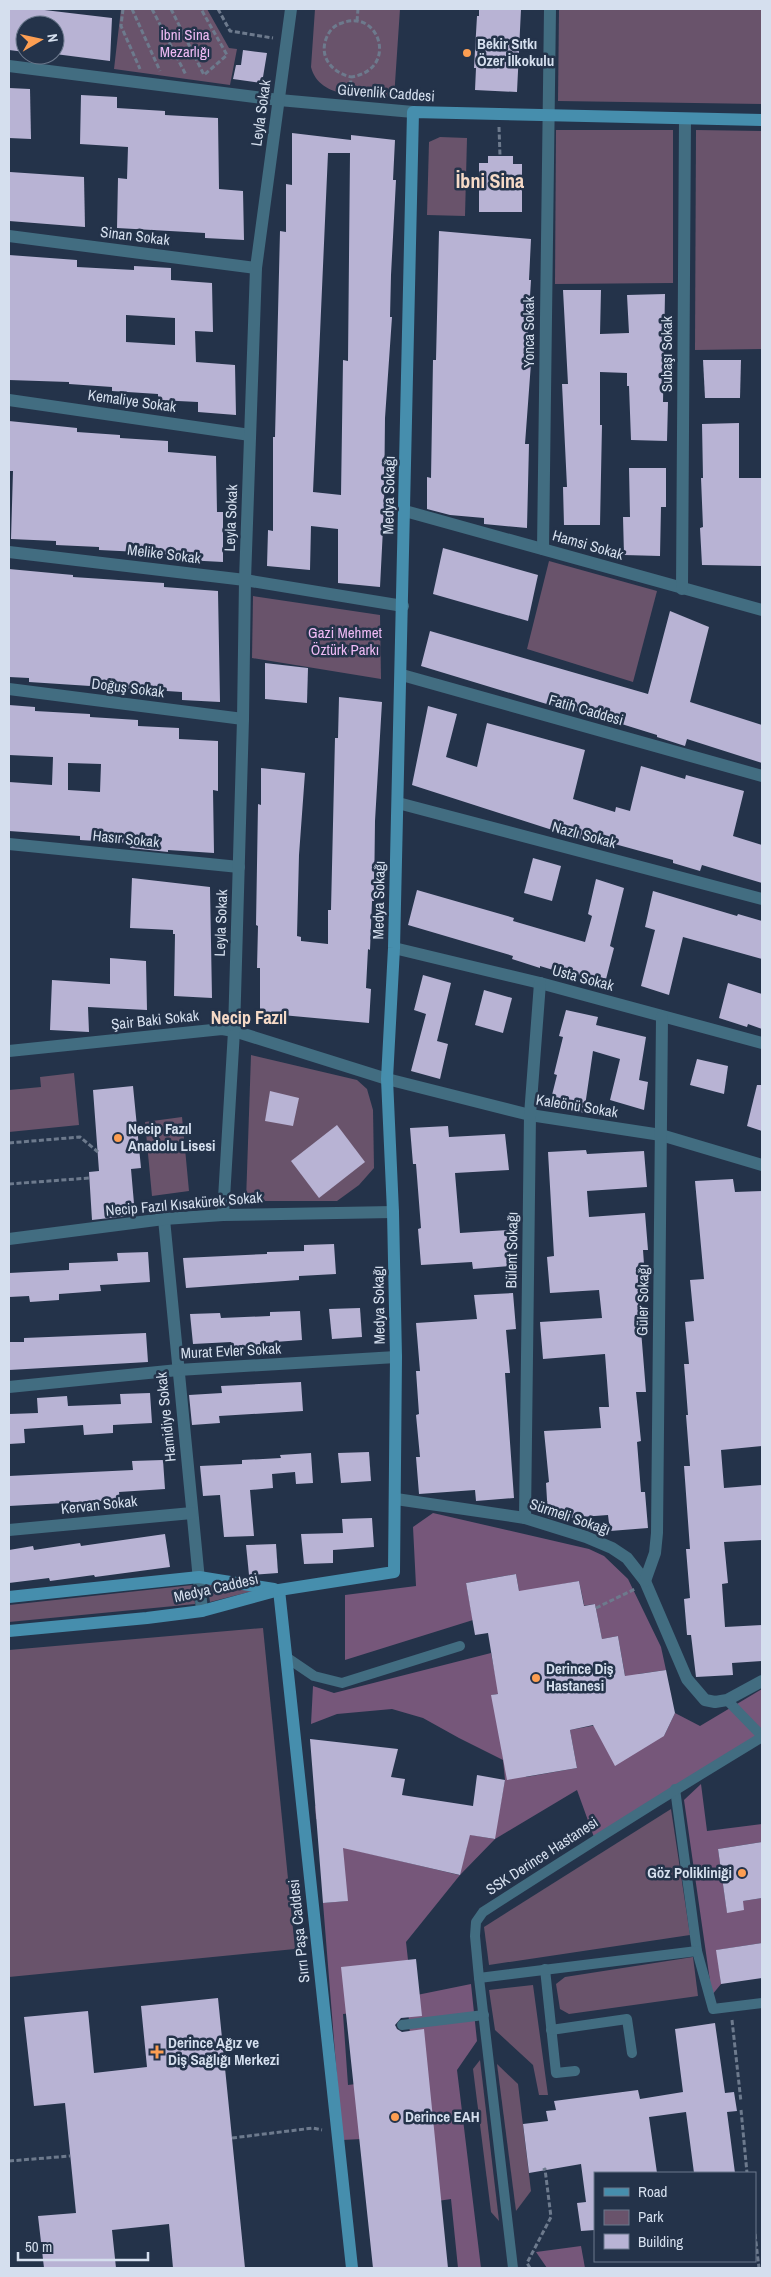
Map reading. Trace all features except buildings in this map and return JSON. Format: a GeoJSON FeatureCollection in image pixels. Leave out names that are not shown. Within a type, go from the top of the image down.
{"type":"FeatureCollection","features":[{"type":"Feature","properties":{"kind":"street","name":"Leyla Sokak"},"geometry":{"type":"LineString","coordinates":[[222,1215],[234,1031],[244,719],[245,580],[256,268],[291,9]]}},
{"type":"Feature","properties":{"kind":"street","name":"Yonca Sokak"},"geometry":{"type":"LineString","coordinates":[[544,548],[547,116],[550,9]]}},
{"type":"Feature","properties":{"kind":"street","name":"Güvenlik Caddesi"},"geometry":{"type":"LineString","coordinates":[[9,66],[279,100],[413,112],[762,120]]}},
{"type":"Feature","properties":{"kind":"street","name":"Medya Sokağı"},"geometry":{"type":"LineString","coordinates":[[279,1590],[394,1572],[396,1357],[393,1212],[387,1079],[394,948],[404,606],[413,112]]}},
{"type":"Feature","properties":{"kind":"street","name":"Subaşı Sokak"},"geometry":{"type":"LineString","coordinates":[[682,589],[685,119]]}},
{"type":"Feature","properties":{"kind":"street","name":"Sinan Sokak"},"geometry":{"type":"LineString","coordinates":[[9,236],[256,268]]}},
{"type":"Feature","properties":{"kind":"street","name":"Kemaliye Sokak"},"geometry":{"type":"LineString","coordinates":[[9,400],[250,435]]}},
{"type":"Feature","properties":{"kind":"street","name":"Hamsi Sokak"},"geometry":{"type":"LineString","coordinates":[[405,511],[762,610]]}},
{"type":"Feature","properties":{"kind":"street","name":"Melike Sokak"},"geometry":{"type":"LineString","coordinates":[[9,552],[245,580],[404,606]]}},
{"type":"Feature","properties":{"kind":"street","name":"Fatih Caddesi"},"geometry":{"type":"LineString","coordinates":[[402,675],[762,776]]}},
{"type":"Feature","properties":{"kind":"street","name":"Doğuş Sokak"},"geometry":{"type":"LineString","coordinates":[[9,689],[244,719]]}},
{"type":"Feature","properties":{"kind":"street","name":"Nazlı Sokak"},"geometry":{"type":"LineString","coordinates":[[398,803],[762,899]]}},
{"type":"Feature","properties":{"kind":"street","name":"Hasır Sokak"},"geometry":{"type":"LineString","coordinates":[[9,844],[239,868]]}},
{"type":"Feature","properties":{"kind":"street","name":"Usta Sokak"},"geometry":{"type":"LineString","coordinates":[[394,948],[540,983],[762,1043]]}},
{"type":"Feature","properties":{"kind":"street","name":"Bülent Sokağı"},"geometry":{"type":"LineString","coordinates":[[526,1518],[530,1116],[540,983]]}},
{"type":"Feature","properties":{"kind":"street","name":"Güler Sokağı"},"geometry":{"type":"LineString","coordinates":[[645,1581],[655,1553],[657,1533],[662,1017]]}},
{"type":"Feature","properties":{"kind":"street","name":"Şair Baki Sokak"},"geometry":{"type":"LineString","coordinates":[[9,1051],[222,1029],[234,1031],[387,1079]]}},
{"type":"Feature","properties":{"kind":"street","name":"Kaleönü Sokak"},"geometry":{"type":"LineString","coordinates":[[387,1079],[530,1116],[661,1135],[762,1165]]}},
{"type":"Feature","properties":{"kind":"street","name":"Necip Fazıl Kısakürek Sokak"},"geometry":{"type":"LineString","coordinates":[[9,1239],[164,1219],[222,1215],[393,1212]]}},
{"type":"Feature","properties":{"kind":"street","name":"Hamidiye Sokak"},"geometry":{"type":"LineString","coordinates":[[164,1219],[202,1611]]}},
{"type":"Feature","properties":{"kind":"street","name":"Murat Evler Sokak"},"geometry":{"type":"LineString","coordinates":[[9,1387],[178,1370],[396,1357]]}},
{"type":"Feature","properties":{"kind":"street","name":"Sürmeli Sokağı"},"geometry":{"type":"LineString","coordinates":[[396,1499],[526,1518],[586,1537],[612,1548],[627,1558],[645,1581],[687,1679],[704,1700],[715,1702],[727,1700]]}},
{"type":"Feature","properties":{"kind":"street","name":"Kervan Sokak"},"geometry":{"type":"LineString","coordinates":[[9,1530],[192,1513]]}},
{"type":"Feature","properties":{"kind":"street","name":"Medya Caddesi"},"geometry":{"type":"LineString","coordinates":[[9,1597],[199,1577],[279,1590]]}},
{"type":"Feature","properties":{"kind":"street","name":"Medya Caddesi"},"geometry":{"type":"LineString","coordinates":[[9,1631],[202,1611],[279,1590]]}},
{"type":"Feature","properties":{"kind":"street","name":"Sırrı Paşa Caddesi"},"geometry":{"type":"LineString","coordinates":[[279,1590],[352,2268]]}},
{"type":"Feature","properties":{"kind":"street"},"geometry":{"type":"LineString","coordinates":[[727,1700],[762,1681]]}},
{"type":"Feature","properties":{"kind":"lane"},"geometry":{"type":"LineString","coordinates":[[286,1657],[314,1676],[342,1683],[460,1646]]}},
{"type":"Feature","properties":{"kind":"lane"},"geometry":{"type":"LineString","coordinates":[[727,1700],[762,1737]]}},
{"type":"Feature","properties":{"kind":"lane","name":"SSK Derince Hastanesi"},"geometry":{"type":"LineString","coordinates":[[513,2268],[479,1978],[475,1936],[476,1922],[484,1912],[675,1789],[762,1737]]}},
{"type":"Feature","properties":{"kind":"lane"},"geometry":{"type":"LineString","coordinates":[[675,1789],[697,1951],[714,2009],[762,2003]]}},
{"type":"Feature","properties":{"kind":"lane"},"geometry":{"type":"LineString","coordinates":[[479,1978],[697,1951]]}},
{"type":"Feature","properties":{"kind":"lane"},"geometry":{"type":"LineString","coordinates":[[545,1969],[556,2073],[574,2070]]}},
{"type":"Feature","properties":{"kind":"lane"},"geometry":{"type":"LineString","coordinates":[[402,2025],[484,2015]]}},
{"type":"Feature","properties":{"kind":"lane"},"geometry":{"type":"LineString","coordinates":[[551,2030],[627,2019],[632,2053]]}},
{"type":"Feature","properties":{"kind":"path"},"geometry":{"type":"LineString","coordinates":[[124,9],[121,26],[139,68],[147,70]]}},
{"type":"Feature","properties":{"kind":"path"},"geometry":{"type":"LineString","coordinates":[[132,9],[161,74],[154,72]]}},
{"type":"Feature","properties":{"kind":"path"},"geometry":{"type":"LineString","coordinates":[[152,9],[186,75]]}},
{"type":"Feature","properties":{"kind":"path"},"geometry":{"type":"LineString","coordinates":[[171,9],[204,75],[227,55],[201,9]]}},
{"type":"Feature","properties":{"kind":"path"},"geometry":{"type":"LineString","coordinates":[[218,9],[230,31],[287,40]]}},
{"type":"Feature","properties":{"kind":"path"},"geometry":{"type":"LineString","coordinates":[[357,21],[358,9]]}},
{"type":"Feature","properties":{"kind":"path"},"geometry":{"type":"LineString","coordinates":[[348,21],[357,21],[366,24],[378,37],[379,56],[376,64],[369,71],[351,77],[334,70],[328,63],[324,45],[332,29],[348,21]]}},
{"type":"Feature","properties":{"kind":"path"},"geometry":{"type":"LineString","coordinates":[[348,106],[351,77]]}},
{"type":"Feature","properties":{"kind":"path"},"geometry":{"type":"LineString","coordinates":[[499,114],[500,156]]}},
{"type":"Feature","properties":{"kind":"path"},"geometry":{"type":"LineString","coordinates":[[9,1143],[80,1136],[98,1152]]}},
{"type":"Feature","properties":{"kind":"path"},"geometry":{"type":"LineString","coordinates":[[9,1184],[89,1178]]}},
{"type":"Feature","properties":{"kind":"path"},"geometry":{"type":"LineString","coordinates":[[596,1608],[633,1590],[645,1581]]}},
{"type":"Feature","properties":{"kind":"path"},"geometry":{"type":"LineString","coordinates":[[731,2007],[740,2102]]}},
{"type":"Feature","properties":{"kind":"path"},"geometry":{"type":"LineString","coordinates":[[741,2110],[747,2172]]}},
{"type":"Feature","properties":{"kind":"path"},"geometry":{"type":"LineString","coordinates":[[232,2138],[314,2128],[337,2135]]}},
{"type":"Feature","properties":{"kind":"path"},"geometry":{"type":"LineString","coordinates":[[9,2161],[70,2156]]}},
{"type":"Feature","properties":{"kind":"path"},"geometry":{"type":"LineString","coordinates":[[530,2268],[527,2263],[551,2217],[545,2169],[543,2170]]}},
{"type":"Feature","properties":{"kind":"path"},"geometry":{"type":"LineString","coordinates":[[756,2241],[760,2268]]}},
{"type":"Feature","properties":{"kind":"green space","name":"İbni Sina Mezarlığı"},"geometry":{"type":"Polygon","coordinates":[[[121,9],[207,9],[229,48],[237,49],[230,85],[114,69],[121,9]]]}},
{"type":"Feature","properties":{"kind":"green space"},"geometry":{"type":"Polygon","coordinates":[[[315,9],[400,9],[394,98],[345,94],[334,91],[316,78],[311,67],[315,9]]]}},
{"type":"Feature","properties":{"kind":"green space"},"geometry":{"type":"Polygon","coordinates":[[[559,9],[762,9],[762,104],[558,101],[559,9]]]}},
{"type":"Feature","properties":{"kind":"green space"},"geometry":{"type":"Polygon","coordinates":[[[556,130],[673,130],[673,283],[555,284],[556,130]]]}},
{"type":"Feature","properties":{"kind":"green space"},"geometry":{"type":"Polygon","coordinates":[[[696,130],[762,131],[762,349],[695,350],[696,130]]]}},
{"type":"Feature","properties":{"kind":"green space"},"geometry":{"type":"Polygon","coordinates":[[[440,137],[467,138],[465,216],[427,215],[429,142],[440,137]]]}},
{"type":"Feature","properties":{"kind":"green space"},"geometry":{"type":"Polygon","coordinates":[[[549,561],[657,591],[633,682],[527,649],[549,561]]]}},
{"type":"Feature","properties":{"kind":"green space","name":"Gazi Mehmet Öztürk Parkı"},"geometry":{"type":"Polygon","coordinates":[[[253,596],[380,615],[381,679],[252,658],[253,596]]]}},
{"type":"Feature","properties":{"kind":"green space"},"geometry":{"type":"Polygon","coordinates":[[[251,1055],[357,1080],[367,1089],[373,1110],[374,1168],[359,1185],[337,1201],[246,1201],[251,1055]]]}},
{"type":"Feature","properties":{"kind":"green space"},"geometry":{"type":"Polygon","coordinates":[[[74,1073],[79,1125],[9,1132],[9,1090],[41,1087],[40,1077],[74,1073]]]}},
{"type":"Feature","properties":{"kind":"green space"},"geometry":{"type":"Polygon","coordinates":[[[182,1117],[189,1191],[152,1196],[145,1122],[182,1117]]]}},
{"type":"Feature","properties":{"kind":"green space"},"geometry":{"type":"Polygon","coordinates":[[[207,1584],[257,1590],[210,1602],[207,1584]]]}},
{"type":"Feature","properties":{"kind":"green space"},"geometry":{"type":"Polygon","coordinates":[[[193,1585],[195,1604],[9,1622],[9,1605],[193,1585]]]}},
{"type":"Feature","properties":{"kind":"green space"},"geometry":{"type":"Polygon","coordinates":[[[263,1628],[295,1949],[9,1977],[9,1650],[263,1628]]]}},
{"type":"Feature","properties":{"kind":"green space"},"geometry":{"type":"Polygon","coordinates":[[[671,1809],[690,1935],[489,1965],[484,1927],[671,1809]]]}},
{"type":"Feature","properties":{"kind":"green space"},"geometry":{"type":"Polygon","coordinates":[[[693,1957],[698,1996],[569,2014],[560,2009],[556,1984],[565,1977],[693,1957]]]}},
{"type":"Feature","properties":{"kind":"green space"},"geometry":{"type":"Polygon","coordinates":[[[533,1985],[548,2095],[539,2095],[533,2065],[495,2030],[489,1990],[533,1985]]]}},
{"type":"Feature","properties":{"kind":"green space"},"geometry":{"type":"Polygon","coordinates":[[[480,2060],[499,2221],[491,2212],[473,2069],[480,2060]]]}},
{"type":"Feature","properties":{"kind":"green space"},"geometry":{"type":"Polygon","coordinates":[[[497,2064],[518,2084],[531,2191],[516,2211],[497,2064]]]}},
{"type":"Feature","properties":{"kind":"shaded area"},"geometry":{"type":"Polygon","coordinates":[[[433,1513],[589,1549],[604,1556],[628,1579],[661,1647],[666,1670],[638,1674],[664,1736],[675,1713],[700,1726],[762,1689],[762,1737],[595,1840],[577,1790],[495,1839],[460,1875],[406,1942],[412,1996],[471,1984],[477,2041],[457,2070],[481,2268],[458,2268],[451,2199],[411,2205],[400,2137],[342,2140],[323,1903],[347,1901],[340,1820],[316,1819],[315,1806],[494,1839],[505,1780],[503,1760],[423,1718],[392,1709],[337,1714],[311,1724],[313,1686],[334,1693],[491,1653],[497,1683],[502,1693],[492,1695],[522,1756],[526,1777],[577,1768],[570,1730],[618,1721],[628,1692],[618,1636],[602,1639],[595,1604],[581,1606],[584,1604],[579,1581],[536,1589],[520,1596],[516,1574],[466,1583],[473,1620],[345,1660],[345,1595],[416,1586],[413,1527],[433,1513]],[[467,1846],[350,1849],[459,1875],[467,1846]],[[408,2008],[343,2014],[348,2085],[413,2077],[408,2008]]]}},
{"type":"Feature","properties":{"kind":"shaded area"},"geometry":{"type":"Polygon","coordinates":[[[701,1784],[707,1831],[762,1824],[762,1842],[718,1849],[727,1912],[743,1901],[762,1898],[762,1943],[717,1950],[721,1984],[712,1995],[684,1800],[701,1784]]]}},
{"type":"Feature","properties":{"kind":"shaded area"},"geometry":{"type":"Polygon","coordinates":[[[581,2246],[585,2268],[547,2268],[536,2252],[581,2246]]]}},
{"type":"Feature","properties":{"kind":"place","name":"Bekir Sıtkı Özer İlkokulu"},"geometry":{"type":"Point","coordinates":[467,53]}},
{"type":"Feature","properties":{"kind":"place","name":"Necip Fazıl Anadolu Lisesi"},"geometry":{"type":"Point","coordinates":[118,1138]}},
{"type":"Feature","properties":{"kind":"place","name":"Derince Diş Hastanesi"},"geometry":{"type":"Point","coordinates":[536,1678]}},
{"type":"Feature","properties":{"kind":"place","name":"Göz Polikliniği"},"geometry":{"type":"Point","coordinates":[742,1873]}},
{"type":"Feature","properties":{"kind":"place","name":"Derince Ağız ve Diş Sağlığı Merkezi"},"geometry":{"type":"Point","coordinates":[157,2052]}},
{"type":"Feature","properties":{"kind":"place","name":"Derince EAH"},"geometry":{"type":"Point","coordinates":[395,2117]}},
{"type":"Feature","properties":{"kind":"district","name":"İbni Sina"},"geometry":{"type":"Point","coordinates":[490,181]}},
{"type":"Feature","properties":{"kind":"district","name":"Necip Fazıl"},"geometry":{"type":"Point","coordinates":[249,1018]}}]}
